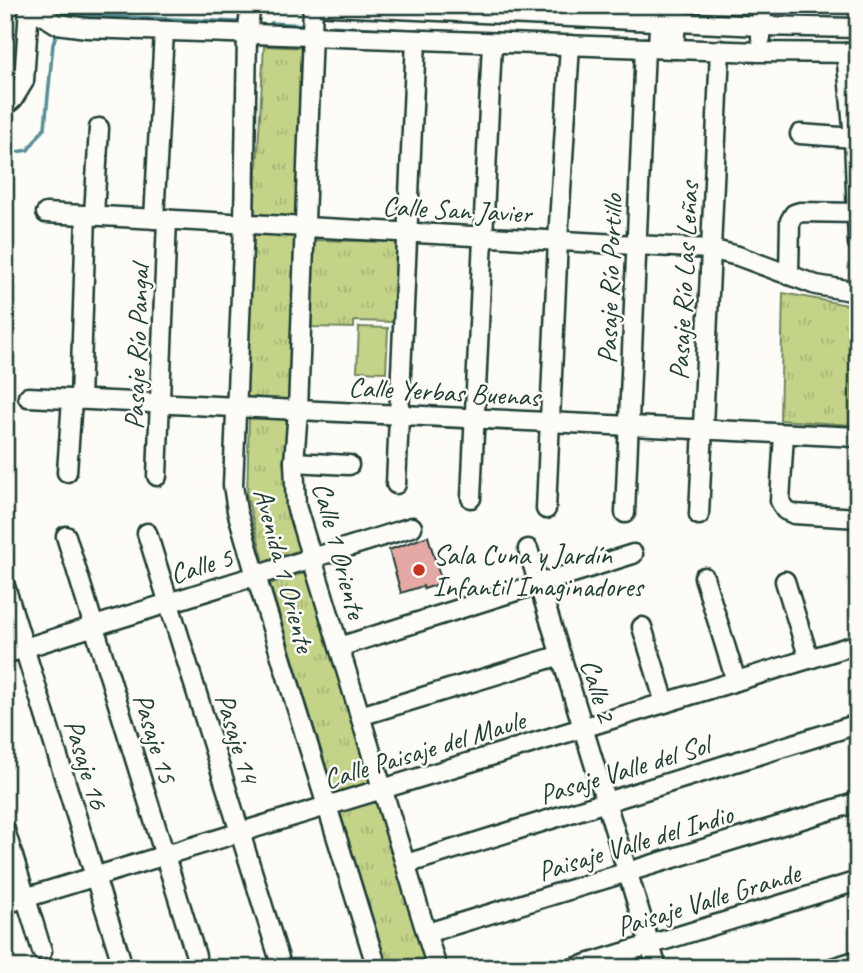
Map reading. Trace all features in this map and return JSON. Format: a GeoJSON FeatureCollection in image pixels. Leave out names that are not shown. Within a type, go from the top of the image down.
{"type":"FeatureCollection","features":[{"type":"Feature","properties":{"kind":"street","name":"Avenida 1 Oriente"},"geometry":{"type":"LineString","coordinates":[[251,5],[247,34],[244,224],[234,499],[377,968]]}},
{"type":"Feature","properties":{"kind":"street"},"geometry":{"type":"LineString","coordinates":[[312,5],[668,13],[761,26],[858,28]]}},
{"type":"Feature","properties":{"kind":"street","name":"Calle 1 Oriente"},"geometry":{"type":"LineString","coordinates":[[312,5],[294,462],[296,506],[438,968]]}},
{"type":"Feature","properties":{"kind":"street"},"geometry":{"type":"LineString","coordinates":[[760,52],[762,5]]}},
{"type":"Feature","properties":{"kind":"street"},"geometry":{"type":"LineString","coordinates":[[5,106],[13,99],[24,81],[29,6],[57,24],[87,28],[720,51],[852,53],[858,243]]}},
{"type":"Feature","properties":{"kind":"street","name":"Pasaje Río Portillo"},"geometry":{"type":"LineString","coordinates":[[625,513],[636,245],[659,48],[668,13]]}},
{"type":"Feature","properties":{"kind":"street","name":"Pasaje Río Pangal"},"geometry":{"type":"LineString","coordinates":[[157,476],[164,31]]}},
{"type":"Feature","properties":{"kind":"street"},"geometry":{"type":"LineString","coordinates":[[396,484],[415,40]]}},
{"type":"Feature","properties":{"kind":"street"},"geometry":{"type":"LineString","coordinates":[[471,498],[492,43]]}},
{"type":"Feature","properties":{"kind":"street"},"geometry":{"type":"LineString","coordinates":[[546,509],[570,45]]}},
{"type":"Feature","properties":{"kind":"street","name":"Pasaje Río Las Leñas"},"geometry":{"type":"LineString","coordinates":[[699,514],[720,51]]}},
{"type":"Feature","properties":{"kind":"street"},"geometry":{"type":"LineString","coordinates":[[67,472],[76,399],[99,128]]}},
{"type":"Feature","properties":{"kind":"street"},"geometry":{"type":"LineString","coordinates":[[800,134],[854,138]]}},
{"type":"Feature","properties":{"kind":"street","name":"Calle San Javier"},"geometry":{"type":"LineString","coordinates":[[46,213],[710,248],[816,285],[858,292]]}},
{"type":"Feature","properties":{"kind":"street"},"geometry":{"type":"LineString","coordinates":[[789,275],[790,221],[794,214],[856,213]]}},
{"type":"Feature","properties":{"kind":"street","name":"Calle Yerbas Buenas"},"geometry":{"type":"LineString","coordinates":[[27,397],[858,437]]}},
{"type":"Feature","properties":{"kind":"street"},"geometry":{"type":"LineString","coordinates":[[784,434],[780,501],[785,510],[794,514],[858,518]]}},
{"type":"Feature","properties":{"kind":"street"},"geometry":{"type":"LineString","coordinates":[[294,462],[349,465]]}},
{"type":"Feature","properties":{"kind":"street","name":"Calle 5"},"geometry":{"type":"LineString","coordinates":[[5,654],[412,527]]}},
{"type":"Feature","properties":{"kind":"street","name":"Pasaje 14"},"geometry":{"type":"LineString","coordinates":[[147,533],[279,958]]}},
{"type":"Feature","properties":{"kind":"street","name":"Pasaje 15"},"geometry":{"type":"LineString","coordinates":[[66,536],[196,956]]}},
{"type":"Feature","properties":{"kind":"street","name":"Calle 2"},"geometry":{"type":"LineString","coordinates":[[528,549],[657,968]]}},
{"type":"Feature","properties":{"kind":"street"},"geometry":{"type":"LineString","coordinates":[[339,647],[633,554]]}},
{"type":"Feature","properties":{"kind":"street"},"geometry":{"type":"LineString","coordinates":[[704,577],[736,681]]}},
{"type":"Feature","properties":{"kind":"street"},"geometry":{"type":"LineString","coordinates":[[785,581],[809,659]]}},
{"type":"Feature","properties":{"kind":"street","name":"Pasaje 16"},"geometry":{"type":"LineString","coordinates":[[5,586],[120,957]]}},
{"type":"Feature","properties":{"kind":"street"},"geometry":{"type":"LineString","coordinates":[[642,627],[665,703]]}},
{"type":"Feature","properties":{"kind":"street","name":"Calle Paisaje del Maule"},"geometry":{"type":"LineString","coordinates":[[5,904],[858,644]]}},
{"type":"Feature","properties":{"kind":"street"},"geometry":{"type":"LineString","coordinates":[[360,716],[561,655]]}},
{"type":"Feature","properties":{"kind":"street","name":"Pasaje Valle del Sol"},"geometry":{"type":"LineString","coordinates":[[406,864],[858,724]]}},
{"type":"Feature","properties":{"kind":"street","name":"Paisaje Valle del Indio"},"geometry":{"type":"LineString","coordinates":[[427,933],[858,802]]}},
{"type":"Feature","properties":{"kind":"street"},"geometry":{"type":"LineString","coordinates":[[5,830],[42,951]]}},
{"type":"Feature","properties":{"kind":"street","name":"Paisaje Valle Grande"},"geometry":{"type":"LineString","coordinates":[[574,968],[858,881]]}},
{"type":"Feature","properties":{"kind":"street"},"geometry":{"type":"LineString","coordinates":[[832,968],[858,960]]}},
{"type":"Feature","properties":{"kind":"green space"},"geometry":{"type":"Polygon","coordinates":[[[264,46],[306,48],[296,221],[254,219],[264,46]]]}},
{"type":"Feature","properties":{"kind":"green space"},"geometry":{"type":"Polygon","coordinates":[[[254,233],[298,235],[289,400],[245,398],[254,233]]]}},
{"type":"Feature","properties":{"kind":"green space"},"geometry":{"type":"Polygon","coordinates":[[[311,240],[398,242],[395,322],[354,321],[354,328],[309,327],[311,240]]]}},
{"type":"Feature","properties":{"kind":"green space"},"geometry":{"type":"Polygon","coordinates":[[[783,293],[848,305],[854,425],[780,420],[783,293]]]}},
{"type":"Feature","properties":{"kind":"green space"},"geometry":{"type":"Polygon","coordinates":[[[359,327],[388,328],[386,372],[357,371],[359,327]]]}},
{"type":"Feature","properties":{"kind":"green space"},"geometry":{"type":"Polygon","coordinates":[[[249,416],[290,417],[285,498],[300,550],[264,562],[247,497],[249,416]]]}},
{"type":"Feature","properties":{"kind":"green space"},"geometry":{"type":"Polygon","coordinates":[[[309,571],[431,968],[388,968],[270,584],[309,571]]]}},
{"type":"Feature","properties":{"kind":"building"},"geometry":{"type":"Polygon","coordinates":[[[428,536],[442,583],[401,593],[389,550],[428,536]]]}},
{"type":"Feature","properties":{"kind":"waterway"},"geometry":{"type":"LineString","coordinates":[[63,14],[238,22]]}},
{"type":"Feature","properties":{"kind":"waterway"},"geometry":{"type":"LineString","coordinates":[[271,23],[307,25]]}},
{"type":"Feature","properties":{"kind":"waterway"},"geometry":{"type":"LineString","coordinates":[[328,26],[491,34]]}},
{"type":"Feature","properties":{"kind":"waterway"},"geometry":{"type":"LineString","coordinates":[[5,154],[28,150],[45,127],[56,35]]}},
{"type":"Feature","properties":{"kind":"place","name":"Sala Cuna y Jardín Infantil Imaginadores"},"geometry":{"type":"Point","coordinates":[419,570]}}]}
